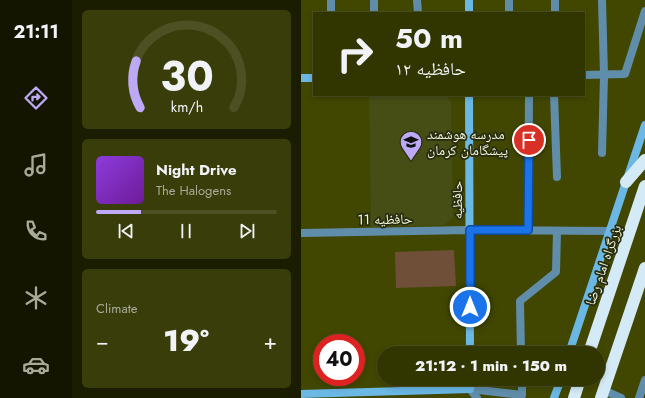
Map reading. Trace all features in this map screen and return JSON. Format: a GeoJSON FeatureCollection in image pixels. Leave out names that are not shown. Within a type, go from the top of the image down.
{"type":"FeatureCollection","features":[{"type":"Feature","properties":{"kind":"highway"},"geometry":{"type":"LineString","coordinates":[[626,182],[645,160]]}},
{"type":"Feature","properties":{"kind":"highway","name":"بزرگراه امام رضا"},"geometry":{"type":"LineString","coordinates":[[591,346],[645,186]]}},
{"type":"Feature","properties":{"kind":"highway"},"geometry":{"type":"LineString","coordinates":[[602,394],[642,285],[645,268]]}},
{"type":"Feature","properties":{"kind":"highway"},"geometry":{"type":"LineString","coordinates":[[574,398],[578,386]]}},
{"type":"Feature","properties":{"kind":"street"},"geometry":{"type":"LineString","coordinates":[[331,0],[331,12]]}},
{"type":"Feature","properties":{"kind":"street"},"geometry":{"type":"LineString","coordinates":[[374,0],[374,12]]}},
{"type":"Feature","properties":{"kind":"street"},"geometry":{"type":"LineString","coordinates":[[417,0],[417,12]]}},
{"type":"Feature","properties":{"kind":"street"},"geometry":{"type":"LineString","coordinates":[[469,0],[469,12]]}},
{"type":"Feature","properties":{"kind":"street"},"geometry":{"type":"LineString","coordinates":[[509,0],[509,12]]}},
{"type":"Feature","properties":{"kind":"street"},"geometry":{"type":"LineString","coordinates":[[555,0],[555,12]]}},
{"type":"Feature","properties":{"kind":"street"},"geometry":{"type":"LineString","coordinates":[[601,0],[604,75],[602,153]]}},
{"type":"Feature","properties":{"kind":"street"},"geometry":{"type":"LineString","coordinates":[[585,75],[625,74],[645,11]]}},
{"type":"Feature","properties":{"kind":"street"},"geometry":{"type":"LineString","coordinates":[[301,78],[313,78]]}},
{"type":"Feature","properties":{"kind":"street","name":"حافظیه"},"geometry":{"type":"LineString","coordinates":[[469,96],[470,346]]}},
{"type":"Feature","properties":{"kind":"street"},"geometry":{"type":"LineString","coordinates":[[528,230],[529,96]]}},
{"type":"Feature","properties":{"kind":"street"},"geometry":{"type":"LineString","coordinates":[[554,96],[557,177]]}},
{"type":"Feature","properties":{"kind":"street"},"geometry":{"type":"LineString","coordinates":[[571,346],[611,231],[645,125]]}},
{"type":"Feature","properties":{"kind":"street","name":"حافظیه 11"},"geometry":{"type":"LineString","coordinates":[[301,233],[470,230],[611,231]]}},
{"type":"Feature","properties":{"kind":"street"},"geometry":{"type":"LineString","coordinates":[[521,346],[520,301],[556,272],[557,231]]}},
{"type":"Feature","properties":{"kind":"street"},"geometry":{"type":"LineString","coordinates":[[639,398],[645,380]]}},
{"type":"Feature","properties":{"kind":"street"},"geometry":{"type":"LineString","coordinates":[[301,394],[470,389],[522,395],[522,386]]}},
{"type":"Feature","properties":{"kind":"street"},"geometry":{"type":"LineString","coordinates":[[554,398],[558,386]]}},
{"type":"Feature","properties":{"kind":"street"},"geometry":{"type":"LineString","coordinates":[[470,389],[477,398]]}},
{"type":"Feature","properties":{"kind":"street"},"geometry":{"type":"LineString","coordinates":[[602,394],[621,398]]}},
{"type":"Feature","properties":{"kind":"shaded area","name":"مدرسه هوشمند پیشگامان کرمان"},"geometry":{"type":"Polygon","coordinates":[[[369,96],[446,96],[451,102],[453,217],[445,225],[371,227],[369,96]]]}},
{"type":"Feature","properties":{"kind":"shaded area"},"geometry":{"type":"Polygon","coordinates":[[[454,250],[456,286],[396,288],[395,252],[454,250]]]}},
{"type":"Feature","properties":{"kind":"place","name":"مدرسه هوشمند پیشگامان کرمان"},"geometry":{"type":"Point","coordinates":[411,162]}},
{"type":"Feature","properties":{"kind":"route"},"geometry":{"type":"LineString","coordinates":[[470,307],[470,230],[528,230],[529,140]]}}]}
